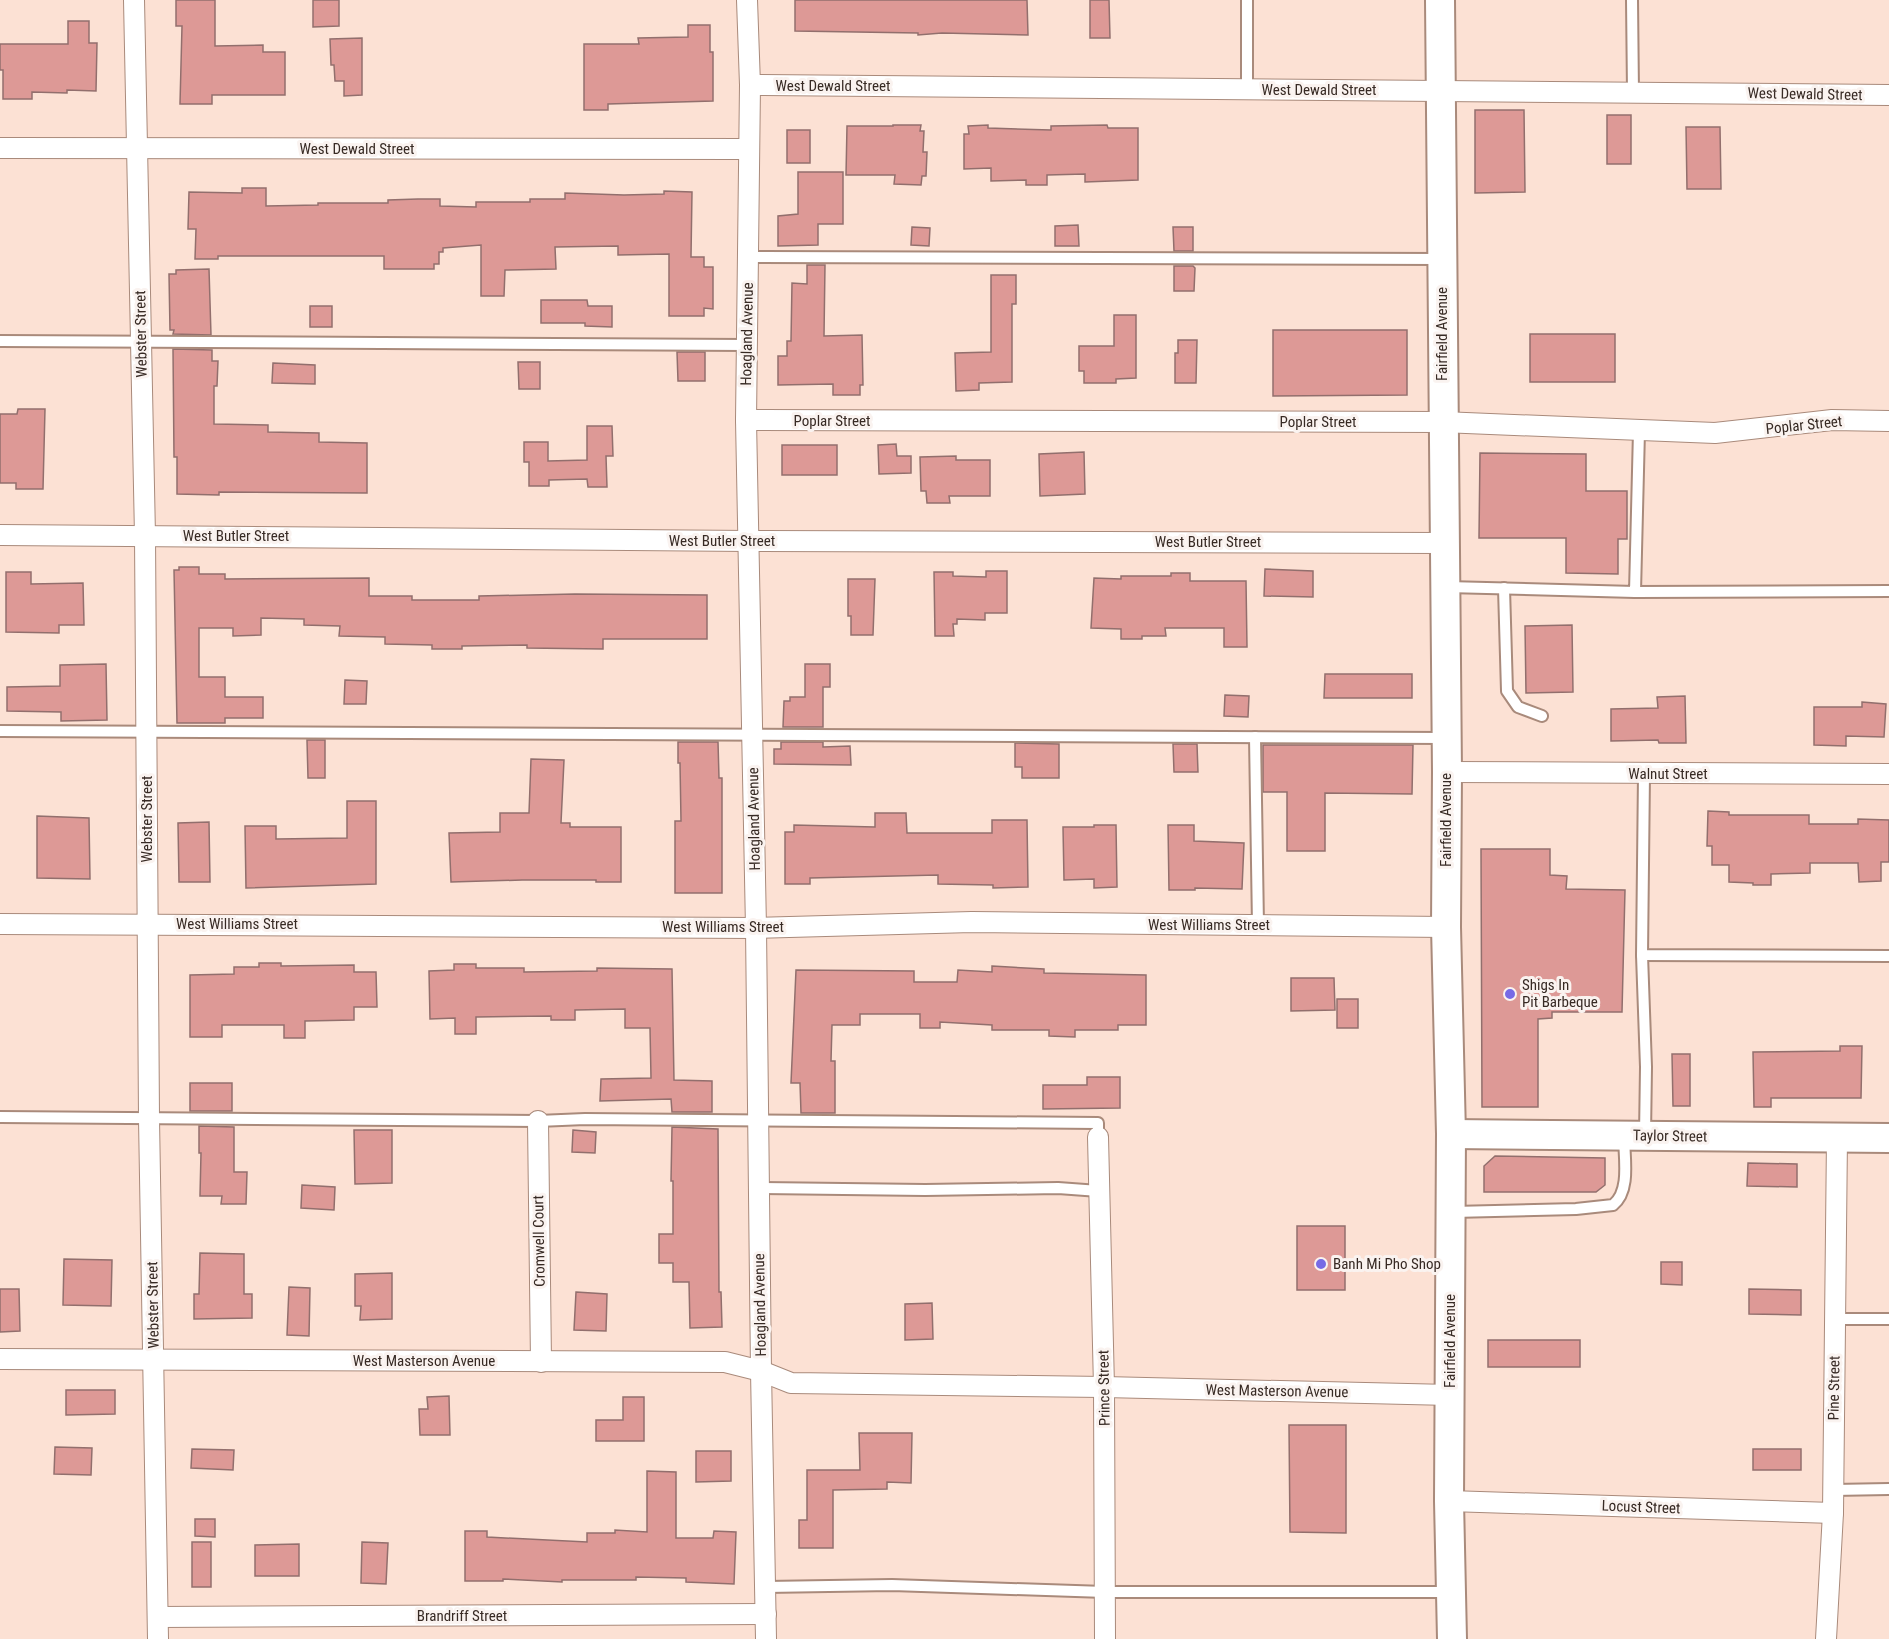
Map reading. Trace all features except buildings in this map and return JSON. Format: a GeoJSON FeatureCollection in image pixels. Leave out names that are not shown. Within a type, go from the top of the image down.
{"type":"FeatureCollection","features":[{"type":"Feature","properties":{"kind":"main road","name":"Fairfield Avenue"},"geometry":{"type":"LineString","coordinates":[[1440,0],[1443,543],[1447,772],[1446,927],[1451,1134],[1449,1501],[1452,1639]]}},
{"type":"Feature","properties":{"kind":"main road","name":"Taylor Street"},"geometry":{"type":"LineString","coordinates":[[1451,1134],[1889,1138]]}},
{"type":"Feature","properties":{"kind":"street","name":"Webster Street"},"geometry":{"type":"LineString","coordinates":[[134,0],[145,536],[149,1119],[158,1639]]}},
{"type":"Feature","properties":{"kind":"street","name":"Hoagland Avenue"},"geometry":{"type":"LineString","coordinates":[[747,0],[750,85],[746,420],[766,1639]]}},
{"type":"Feature","properties":{"kind":"street","name":"West Dewald Street"},"geometry":{"type":"LineString","coordinates":[[750,85],[1889,94]]}},
{"type":"Feature","properties":{"kind":"street","name":"West Dewald Street"},"geometry":{"type":"LineString","coordinates":[[0,148],[749,149]]}},
{"type":"Feature","properties":{"kind":"street","name":"Poplar Street"},"geometry":{"type":"LineString","coordinates":[[746,420],[1442,422],[1715,434],[1832,420],[1889,421]]}},
{"type":"Feature","properties":{"kind":"street","name":"West Butler Street"},"geometry":{"type":"LineString","coordinates":[[0,535],[749,541],[1443,543]]}},
{"type":"Feature","properties":{"kind":"street","name":"Walnut Street"},"geometry":{"type":"LineString","coordinates":[[1447,772],[1889,774]]}},
{"type":"Feature","properties":{"kind":"street","name":"West Williams Street"},"geometry":{"type":"LineString","coordinates":[[0,924],[756,928],[972,922],[1446,927]]}},
{"type":"Feature","properties":{"kind":"street","name":"Cromwell Court"},"geometry":{"type":"LineString","coordinates":[[538,1121],[541,1362]]}},
{"type":"Feature","properties":{"kind":"street","name":"Prince Street"},"geometry":{"type":"LineString","coordinates":[[1098,1137],[1104,1387],[1105,1639]]}},
{"type":"Feature","properties":{"kind":"street","name":"Pine Street"},"geometry":{"type":"LineString","coordinates":[[1826,1639],[1833,1513],[1837,1137]]}},
{"type":"Feature","properties":{"kind":"street","name":"West Masterson Avenue"},"geometry":{"type":"LineString","coordinates":[[0,1359],[724,1362],[761,1371],[791,1383],[1450,1395]]}},
{"type":"Feature","properties":{"kind":"street","name":"Locust Street"},"geometry":{"type":"LineString","coordinates":[[1449,1501],[1833,1513]]}},
{"type":"Feature","properties":{"kind":"street","name":"Brandriff Street"},"geometry":{"type":"LineString","coordinates":[[158,1617],[766,1614]]}},
{"type":"Feature","properties":{"kind":"lane"},"geometry":{"type":"LineString","coordinates":[[1247,0],[1247,89]]}},
{"type":"Feature","properties":{"kind":"lane"},"geometry":{"type":"LineString","coordinates":[[1632,0],[1634,92]]}},
{"type":"Feature","properties":{"kind":"lane"},"geometry":{"type":"LineString","coordinates":[[748,257],[1442,259]]}},
{"type":"Feature","properties":{"kind":"lane"},"geometry":{"type":"LineString","coordinates":[[0,341],[747,345]]}},
{"type":"Feature","properties":{"kind":"lane"},"geometry":{"type":"LineString","coordinates":[[1635,592],[1639,431]]}},
{"type":"Feature","properties":{"kind":"lane"},"geometry":{"type":"LineString","coordinates":[[1444,587],[1635,592],[1889,591]]}},
{"type":"Feature","properties":{"kind":"lane"},"geometry":{"type":"LineString","coordinates":[[1504,588],[1507,691],[1518,707],[1542,716]]}},
{"type":"Feature","properties":{"kind":"lane"},"geometry":{"type":"LineString","coordinates":[[0,731],[1446,738]]}},
{"type":"Feature","properties":{"kind":"lane"},"geometry":{"type":"LineString","coordinates":[[1255,737],[1258,925]]}},
{"type":"Feature","properties":{"kind":"lane"},"geometry":{"type":"LineString","coordinates":[[1451,1212],[1607,1207],[1617,1202],[1623,1189],[1646,1067],[1642,955],[1644,774]]}},
{"type":"Feature","properties":{"kind":"lane"},"geometry":{"type":"LineString","coordinates":[[1642,955],[1889,957]]}},
{"type":"Feature","properties":{"kind":"lane"},"geometry":{"type":"LineString","coordinates":[[0,1117],[1098,1123],[1098,1137]]}},
{"type":"Feature","properties":{"kind":"lane"},"geometry":{"type":"LineString","coordinates":[[759,1188],[925,1190],[1058,1188],[1099,1191]]}},
{"type":"Feature","properties":{"kind":"lane"},"geometry":{"type":"LineString","coordinates":[[1835,1320],[1889,1319]]}},
{"type":"Feature","properties":{"kind":"lane"},"geometry":{"type":"LineString","coordinates":[[1833,1490],[1889,1489]]}},
{"type":"Feature","properties":{"kind":"lane"},"geometry":{"type":"LineString","coordinates":[[766,1587],[892,1585],[1105,1592],[1451,1592]]}},
{"type":"Feature","properties":{"kind":"place","name":"Shigs In Pit Barbeque"},"geometry":{"type":"Point","coordinates":[1510,994]}},
{"type":"Feature","properties":{"kind":"place","name":"Banh Mi Pho Shop"},"geometry":{"type":"Point","coordinates":[1321,1264]}}]}
